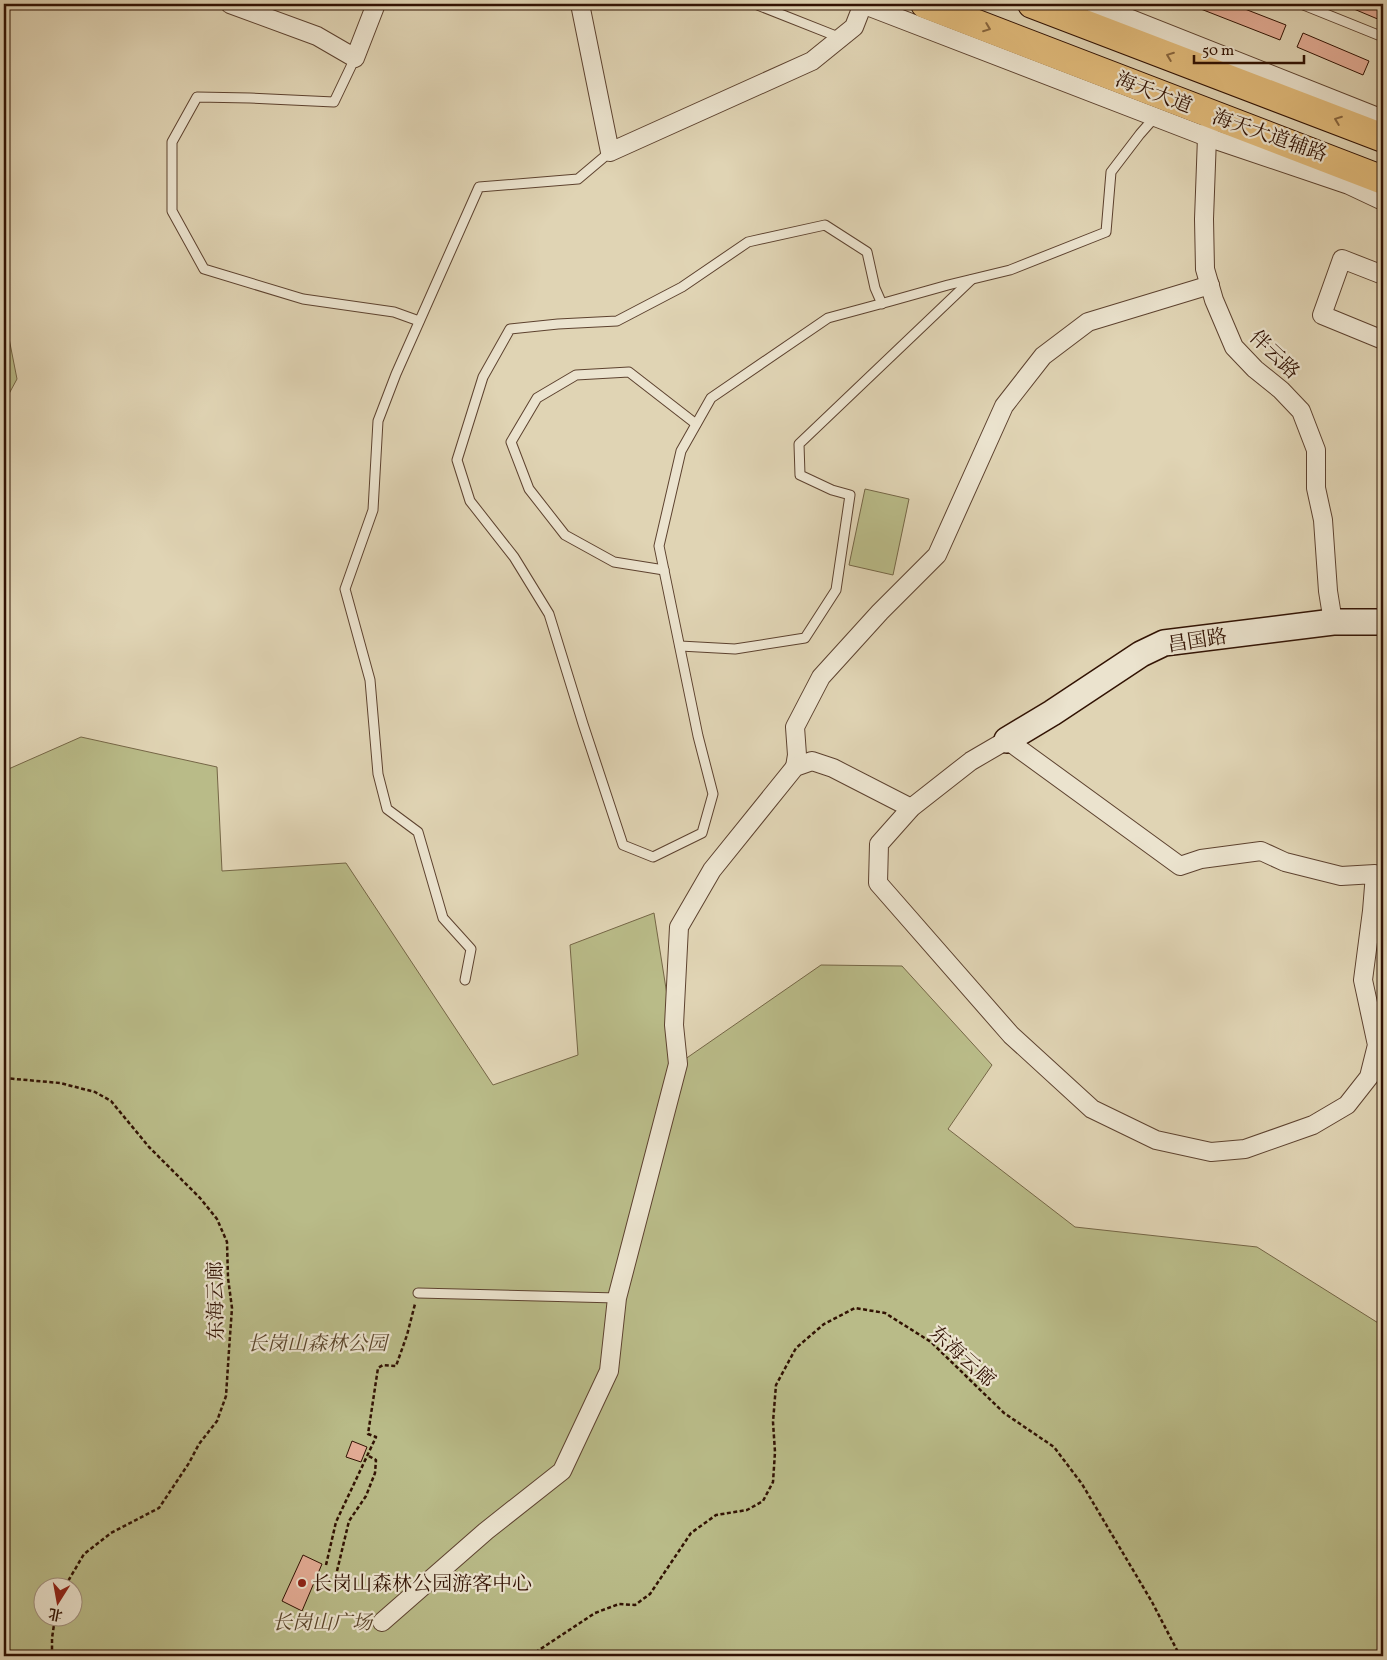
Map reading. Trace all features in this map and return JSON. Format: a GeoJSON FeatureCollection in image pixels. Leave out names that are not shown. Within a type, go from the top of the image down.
{"type":"FeatureCollection","features":[{"type":"Feature","properties":{"kind":"main road","name":"海天大道"},"geometry":{"type":"LineString","coordinates":[[925,4],[1211,126],[1383,180]]}},
{"type":"Feature","properties":{"kind":"main road","name":"海天大道"},"geometry":{"type":"LineString","coordinates":[[1032,4],[1383,138]]}},
{"type":"Feature","properties":{"kind":"main road","name":"昌国路"},"geometry":{"type":"LineString","coordinates":[[1006,740],[1052,713],[1141,654],[1164,643],[1333,622],[1383,622]]}},
{"type":"Feature","properties":{"kind":"street"},"geometry":{"type":"LineString","coordinates":[[230,4],[317,36],[355,58],[376,4]]}},
{"type":"Feature","properties":{"kind":"street"},"geometry":{"type":"LineString","coordinates":[[580,4],[610,152],[812,61],[854,27],[862,4]]}},
{"type":"Feature","properties":{"kind":"street","name":"海天大道辅路"},"geometry":{"type":"LineString","coordinates":[[862,4],[1155,117],[1211,126],[1383,201]]}},
{"type":"Feature","properties":{"kind":"street"},"geometry":{"type":"LineString","coordinates":[[1093,4],[1383,119]]}},
{"type":"Feature","properties":{"kind":"street","name":"伴云路"},"geometry":{"type":"LineString","coordinates":[[1211,126],[1204,219],[1205,269],[1214,300],[1234,347],[1255,369],[1281,390],[1300,411],[1316,450],[1316,488],[1323,520],[1328,591],[1333,622]]}},
{"type":"Feature","properties":{"kind":"street"},"geometry":{"type":"LineString","coordinates":[[1383,275],[1342,259],[1322,315],[1383,340]]}},
{"type":"Feature","properties":{"kind":"street"},"geometry":{"type":"LineString","coordinates":[[382,1622],[486,1531],[562,1470],[609,1371],[617,1298],[678,1064],[674,1025],[679,927],[712,870],[795,767],[797,755],[794,727],[821,677],[880,612],[937,555],[1004,406],[1043,356],[1088,322],[1210,285]]}},
{"type":"Feature","properties":{"kind":"street"},"geometry":{"type":"LineString","coordinates":[[1006,740],[1180,866],[1202,859],[1261,851],[1285,862],[1341,876],[1379,874],[1363,980],[1378,1045],[1369,1077],[1347,1105],[1313,1125],[1246,1149],[1211,1152],[1156,1140],[1092,1109],[1011,1035],[878,883],[879,844],[911,808],[971,761],[1006,740]]}},
{"type":"Feature","properties":{"kind":"street"},"geometry":{"type":"LineString","coordinates":[[795,767],[812,761],[833,768],[911,808]]}},
{"type":"Feature","properties":{"kind":"lane"},"geometry":{"type":"LineString","coordinates":[[755,4],[841,38]]}},
{"type":"Feature","properties":{"kind":"lane"},"geometry":{"type":"LineString","coordinates":[[1301,4],[1383,37]]}},
{"type":"Feature","properties":{"kind":"lane"},"geometry":{"type":"LineString","coordinates":[[355,58],[334,102],[197,97],[172,142],[172,210],[204,269],[302,299],[394,312],[420,321]]}},
{"type":"Feature","properties":{"kind":"lane"},"geometry":{"type":"LineString","coordinates":[[882,304],[875,288],[867,252],[825,225],[748,242],[682,286],[617,321],[510,329],[483,377],[457,460],[470,501],[514,558],[549,614],[623,845],[653,857],[702,833],[713,794],[698,736],[659,546],[681,451],[711,398],[828,318],[882,304],[971,280],[1010,270],[1106,232],[1110,172],[1155,117]]}},
{"type":"Feature","properties":{"kind":"lane"},"geometry":{"type":"LineString","coordinates":[[465,980],[471,949],[443,918],[418,832],[387,810],[378,774],[370,680],[345,589],[372,510],[378,421],[396,374],[479,187],[578,179],[610,152]]}},
{"type":"Feature","properties":{"kind":"lane"},"geometry":{"type":"LineString","coordinates":[[680,646],[735,649],[805,638],[836,590],[850,495],[832,490],[800,475],[799,444],[971,280]]}},
{"type":"Feature","properties":{"kind":"lane"},"geometry":{"type":"LineString","coordinates":[[664,570],[614,562],[565,535],[529,489],[510,442],[538,398],[576,375],[629,372],[696,424]]}},
{"type":"Feature","properties":{"kind":"lane"},"geometry":{"type":"LineString","coordinates":[[418,1293],[617,1298]]}},
{"type":"Feature","properties":{"kind":"path","name":"东海云廊"},"geometry":{"type":"LineString","coordinates":[[4,1078],[60,1083],[95,1092],[111,1101],[149,1147],[200,1198],[216,1219],[227,1242],[232,1308],[226,1396],[217,1420],[199,1444],[189,1463],[159,1508],[111,1533],[84,1554],[70,1578]]}},
{"type":"Feature","properties":{"kind":"path"},"geometry":{"type":"LineString","coordinates":[[326,1565],[336,1522],[376,1438],[368,1434],[378,1368],[383,1365],[396,1366],[407,1335],[418,1293]]}},
{"type":"Feature","properties":{"kind":"path","name":"东海云廊"},"geometry":{"type":"LineString","coordinates":[[530,1656],[595,1613],[619,1604],[635,1605],[650,1594],[691,1533],[716,1514],[747,1510],[763,1500],[773,1482],[775,1452],[773,1422],[776,1385],[796,1348],[824,1324],[855,1308],[885,1313],[931,1342],[1004,1413],[1054,1447],[1082,1484],[1152,1602],[1180,1656]]}},
{"type":"Feature","properties":{"kind":"path"},"geometry":{"type":"LineString","coordinates":[[337,1571],[349,1521],[366,1496],[375,1473],[376,1460],[367,1456]]}},
{"type":"Feature","properties":{"kind":"path"},"geometry":{"type":"LineString","coordinates":[[52,1656],[54,1628]]}},
{"type":"Feature","properties":{"kind":"green space"},"geometry":{"type":"Polygon","coordinates":[[[4,313],[17,379],[4,403],[4,313]]]}},
{"type":"Feature","properties":{"kind":"green space"},"geometry":{"type":"Polygon","coordinates":[[[865,489],[909,499],[893,575],[849,565],[865,489]]]}},
{"type":"Feature","properties":{"kind":"green space","name":"长岗山森林公园"},"geometry":{"type":"Polygon","coordinates":[[[81,737],[217,767],[222,871],[346,863],[493,1085],[578,1055],[570,945],[654,913],[678,1064],[821,965],[902,966],[992,1065],[948,1129],[1075,1227],[1257,1247],[1383,1326],[1383,1656],[4,1656],[4,771],[81,737]]]}},
{"type":"Feature","properties":{"kind":"building"},"geometry":{"type":"Polygon","coordinates":[[[1188,4],[1232,4],[1286,25],[1280,40],[1188,4]]]}},
{"type":"Feature","properties":{"kind":"building"},"geometry":{"type":"Polygon","coordinates":[[[1342,4],[1383,4],[1383,12],[1380,20],[1342,4]]]}},
{"type":"Feature","properties":{"kind":"building"},"geometry":{"type":"Polygon","coordinates":[[[1303,33],[1369,61],[1363,75],[1297,47],[1303,33]]]}},
{"type":"Feature","properties":{"kind":"building"},"geometry":{"type":"Polygon","coordinates":[[[352,1441],[367,1447],[361,1462],[346,1457],[352,1441]]]}},
{"type":"Feature","properties":{"kind":"building","name":"长岗山森林公园游客中心"},"geometry":{"type":"Polygon","coordinates":[[[303,1555],[322,1564],[302,1611],[282,1601],[303,1555]]]}},
{"type":"Feature","properties":{"kind":"place","name":"长岗山森林公园游客中心"},"geometry":{"type":"Point","coordinates":[302,1583]}},
{"type":"Feature","properties":{"kind":"park label","name":"长岗山广场"},"geometry":{"type":"Point","coordinates":[322,1622]}}]}
